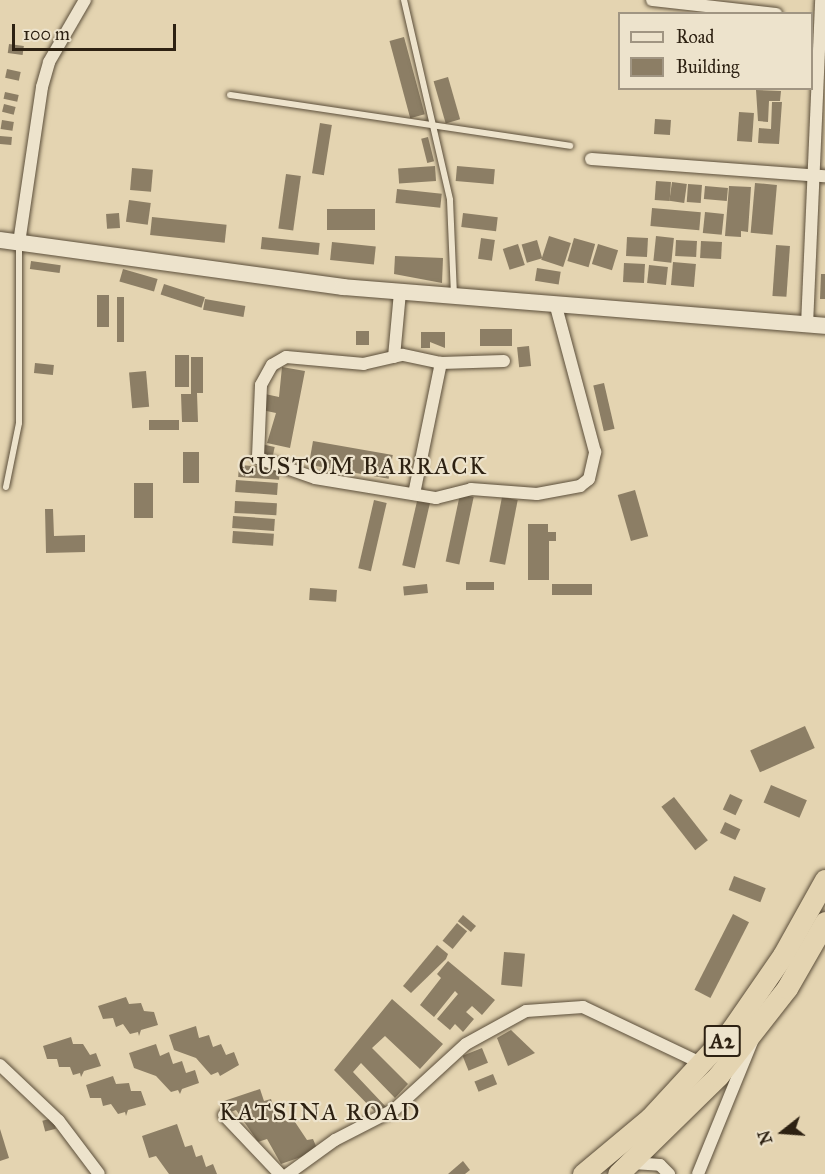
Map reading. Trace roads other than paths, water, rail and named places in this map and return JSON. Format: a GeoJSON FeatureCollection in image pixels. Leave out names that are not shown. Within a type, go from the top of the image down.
{"type":"FeatureCollection","features":[{"type":"Feature","properties":{"kind":"highway","name":"A2"},"geometry":{"type":"LineString","coordinates":[[583,1174],[650,1118],[703,1064],[760,993],[825,880]]}},
{"type":"Feature","properties":{"kind":"highway","name":"A2"},"geometry":{"type":"LineString","coordinates":[[625,1168],[718,1076],[787,988],[825,922]]}},
{"type":"Feature","properties":{"kind":"main road"},"geometry":{"type":"LineString","coordinates":[[0,240],[455,298],[825,327]]}},
{"type":"Feature","properties":{"kind":"street"},"geometry":{"type":"LineString","coordinates":[[19,243],[42,87],[49,62],[85,0]]}},
{"type":"Feature","properties":{"kind":"street"},"geometry":{"type":"LineString","coordinates":[[652,0],[758,12]]}},
{"type":"Feature","properties":{"kind":"street"},"geometry":{"type":"LineString","coordinates":[[807,325],[821,176],[819,18],[821,0]]}},
{"type":"Feature","properties":{"kind":"street"},"geometry":{"type":"LineString","coordinates":[[591,159],[821,176]]}},
{"type":"Feature","properties":{"kind":"street"},"geometry":{"type":"LineString","coordinates":[[394,357],[400,292]]}},
{"type":"Feature","properties":{"kind":"street"},"geometry":{"type":"LineString","coordinates":[[504,361],[441,363],[394,357],[364,364],[294,356],[278,361],[261,385],[257,454],[260,460],[315,478],[435,498],[471,489],[564,492],[589,479],[595,452],[556,306]]}},
{"type":"Feature","properties":{"kind":"street"},"geometry":{"type":"LineString","coordinates":[[414,494],[441,363]]}},
{"type":"Feature","properties":{"kind":"street"},"geometry":{"type":"LineString","coordinates":[[288,1174],[334,1140],[395,1109],[466,1044],[526,1011],[583,1007],[703,1064]]}},
{"type":"Feature","properties":{"kind":"street"},"geometry":{"type":"LineString","coordinates":[[698,1174],[756,1028]]}},
{"type":"Feature","properties":{"kind":"street"},"geometry":{"type":"LineString","coordinates":[[0,1065],[59,1121],[99,1174]]}},
{"type":"Feature","properties":{"kind":"street"},"geometry":{"type":"LineString","coordinates":[[224,1115],[280,1174]]}},
{"type":"Feature","properties":{"kind":"street"},"geometry":{"type":"LineString","coordinates":[[625,1168],[660,1165],[669,1174]]}},
{"type":"Feature","properties":{"kind":"lane"},"geometry":{"type":"LineString","coordinates":[[404,0],[450,200],[455,298]]}},
{"type":"Feature","properties":{"kind":"lane"},"geometry":{"type":"LineString","coordinates":[[230,95],[434,128],[570,146]]}},
{"type":"Feature","properties":{"kind":"lane"},"geometry":{"type":"LineString","coordinates":[[6,487],[19,423],[19,243]]}},
{"type":"Feature","properties":{"kind":"district","name":"CUSTOM BARRACK"},"geometry":{"type":"Point","coordinates":[363,467]}},
{"type":"Feature","properties":{"kind":"district","name":"KATSINA ROAD"},"geometry":{"type":"Point","coordinates":[320,1113]}}]}
